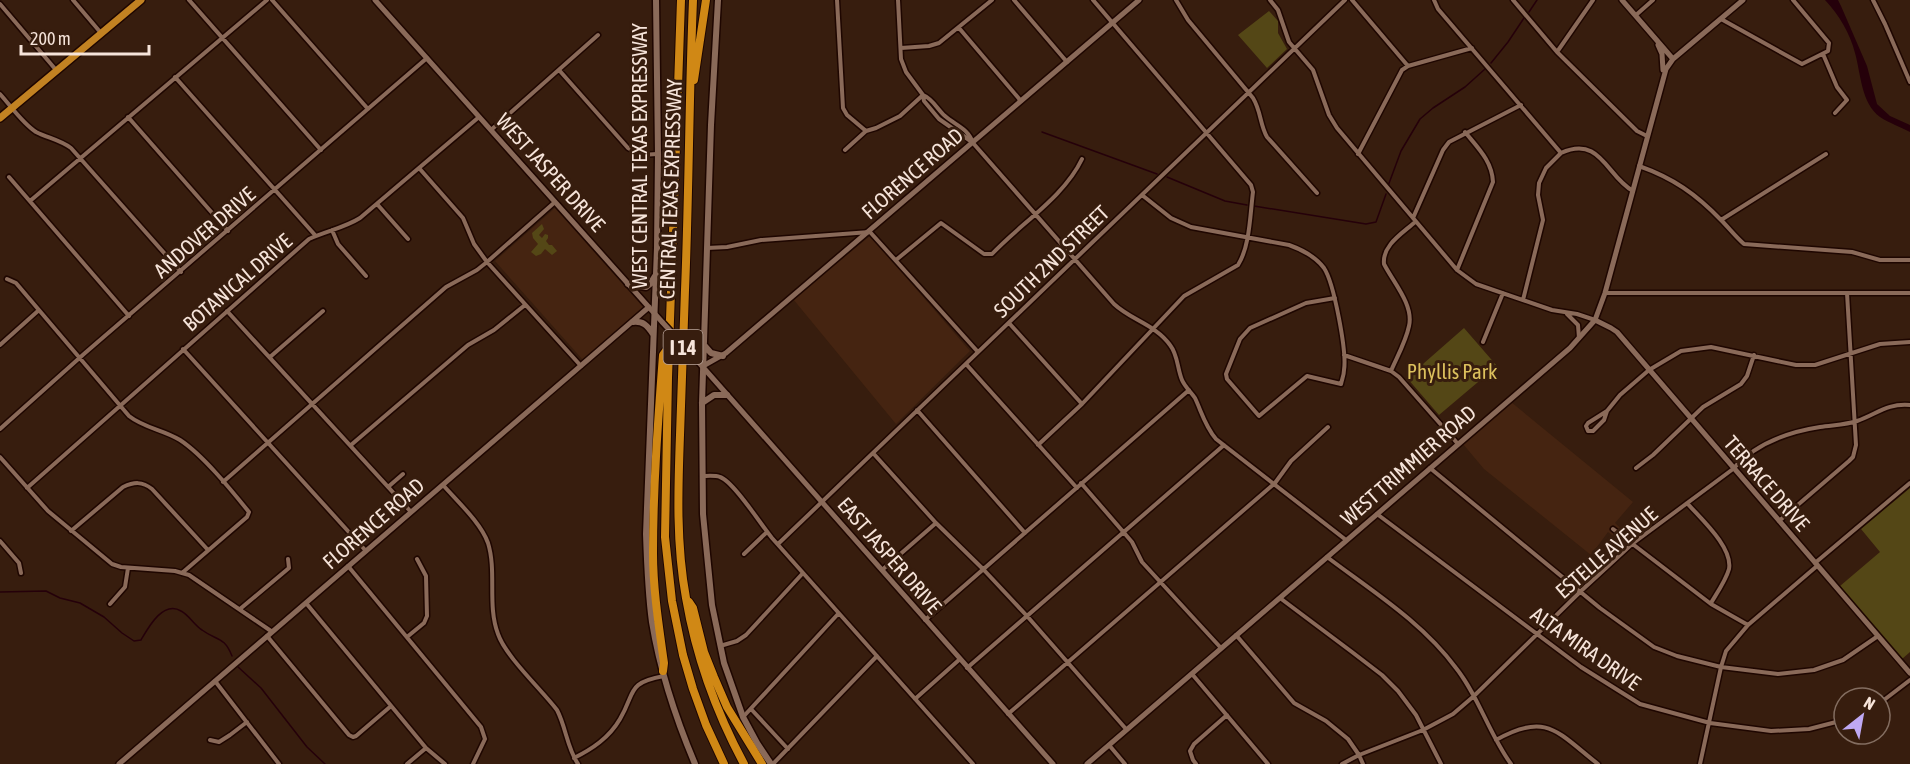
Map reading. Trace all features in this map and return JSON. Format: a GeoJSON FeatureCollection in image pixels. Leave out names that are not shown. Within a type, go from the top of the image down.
{"type":"FeatureCollection","features":[{"type":"Feature","properties":{"kind":"highway"},"geometry":{"type":"LineString","coordinates":[[0,118],[141,0]]}},
{"type":"Feature","properties":{"kind":"highway","name":"CENTRAL TEXAS EXPRESSWAY"},"geometry":{"type":"LineString","coordinates":[[681,0],[665,520],[669,585],[678,633],[693,690],[724,764]]}},
{"type":"Feature","properties":{"kind":"highway","name":"CENTRAL TEXAS EXPRESSWAY"},"geometry":{"type":"LineString","coordinates":[[693,0],[678,487],[680,558],[685,596],[700,661],[728,735],[744,764]]}},
{"type":"Feature","properties":{"kind":"highway"},"geometry":{"type":"LineString","coordinates":[[690,99],[706,0]]}},
{"type":"Feature","properties":{"kind":"highway"},"geometry":{"type":"LineString","coordinates":[[664,674],[653,554],[662,367],[663,355],[669,346]]}},
{"type":"Feature","properties":{"kind":"highway"},"geometry":{"type":"LineString","coordinates":[[685,596],[693,609],[704,652],[727,707],[762,764]]}},
{"type":"Feature","properties":{"kind":"main road","name":"WEST CENTRAL TEXAS EXPRESSWAY"},"geometry":{"type":"LineString","coordinates":[[656,0],[658,154],[652,310],[648,578],[652,621],[664,674],[680,727],[695,764]]}},
{"type":"Feature","properties":{"kind":"main road"},"geometry":{"type":"LineString","coordinates":[[718,0],[706,248],[701,476],[703,514],[719,646],[730,686],[743,717],[772,764]]}},
{"type":"Feature","properties":{"kind":"main road"},"geometry":{"type":"LineString","coordinates":[[628,284],[646,287],[655,276]]}},
{"type":"Feature","properties":{"kind":"main road"},"geometry":{"type":"LineString","coordinates":[[633,322],[640,321],[653,334]]}},
{"type":"Feature","properties":{"kind":"main road"},"geometry":{"type":"LineString","coordinates":[[704,344],[711,353],[723,356]]}},
{"type":"Feature","properties":{"kind":"main road"},"geometry":{"type":"LineString","coordinates":[[702,403],[714,395],[727,395]]}},
{"type":"Feature","properties":{"kind":"street"},"geometry":{"type":"LineString","coordinates":[[73,0],[101,34]]}},
{"type":"Feature","properties":{"kind":"street"},"geometry":{"type":"LineString","coordinates":[[189,0],[321,150]]}},
{"type":"Feature","properties":{"kind":"street"},"geometry":{"type":"LineString","coordinates":[[30,201],[267,0]]}},
{"type":"Feature","properties":{"kind":"street"},"geometry":{"type":"LineString","coordinates":[[272,0],[368,110]]}},
{"type":"Feature","properties":{"kind":"street","name":"WEST JASPER DRIVE"},"geometry":{"type":"LineString","coordinates":[[375,0],[703,366]]}},
{"type":"Feature","properties":{"kind":"street"},"geometry":{"type":"LineString","coordinates":[[837,0],[843,108],[854,122],[866,131]]}},
{"type":"Feature","properties":{"kind":"street"},"geometry":{"type":"LineString","coordinates":[[898,0],[902,59],[906,72],[923,95],[924,101],[943,122],[973,142]]}},
{"type":"Feature","properties":{"kind":"street"},"geometry":{"type":"LineString","coordinates":[[901,48],[939,43],[992,0]]}},
{"type":"Feature","properties":{"kind":"street"},"geometry":{"type":"LineString","coordinates":[[1014,0],[1067,62]]}},
{"type":"Feature","properties":{"kind":"street"},"geometry":{"type":"LineString","coordinates":[[1038,445],[1082,405],[1184,296],[1238,265],[1242,259],[1246,238],[1252,188],[1093,0]]}},
{"type":"Feature","properties":{"kind":"street","name":"FLORENCE ROAD"},"geometry":{"type":"LineString","coordinates":[[703,366],[723,356],[1139,0]]}},
{"type":"Feature","properties":{"kind":"street"},"geometry":{"type":"LineString","coordinates":[[1176,0],[1188,20],[1249,92],[1260,112],[1261,127],[1267,137],[1317,193]]}},
{"type":"Feature","properties":{"kind":"street"},"geometry":{"type":"LineString","coordinates":[[1270,0],[1278,10],[1286,37],[1313,69],[1333,122],[1457,270],[1476,284],[1567,314],[1577,314],[1595,320]]}},
{"type":"Feature","properties":{"kind":"street","name":"SOUTH 2ND STREET"},"geometry":{"type":"LineString","coordinates":[[777,544],[1345,0]]}},
{"type":"Feature","properties":{"kind":"street"},"geometry":{"type":"LineString","coordinates":[[1352,0],[1408,66]]}},
{"type":"Feature","properties":{"kind":"street"},"geometry":{"type":"LineString","coordinates":[[1434,0],[1438,9],[1561,153]]}},
{"type":"Feature","properties":{"kind":"street"},"geometry":{"type":"LineString","coordinates":[[1514,0],[1557,52],[1637,131],[1647,136]]}},
{"type":"Feature","properties":{"kind":"street"},"geometry":{"type":"LineString","coordinates":[[1557,52],[1593,0]]}},
{"type":"Feature","properties":{"kind":"street"},"geometry":{"type":"LineString","coordinates":[[1622,0],[1673,59]]}},
{"type":"Feature","properties":{"kind":"street"},"geometry":{"type":"LineString","coordinates":[[1635,16],[1653,0]]}},
{"type":"Feature","properties":{"kind":"street","name":"WEST TRIMMIER ROAD"},"geometry":{"type":"LineString","coordinates":[[1087,764],[1578,340],[1595,320],[1605,293],[1664,73],[1673,59],[1743,0]]}},
{"type":"Feature","properties":{"kind":"street"},"geometry":{"type":"LineString","coordinates":[[1721,19],[1800,63],[1804,63],[1828,51],[1829,43],[1793,0]]}},
{"type":"Feature","properties":{"kind":"street"},"geometry":{"type":"LineString","coordinates":[[1873,0],[1910,82]]}},
{"type":"Feature","properties":{"kind":"street"},"geometry":{"type":"LineString","coordinates":[[0,4],[57,71]]}},
{"type":"Feature","properties":{"kind":"street"},"geometry":{"type":"LineString","coordinates":[[959,28],[1021,101]]}},
{"type":"Feature","properties":{"kind":"street"},"geometry":{"type":"LineString","coordinates":[[491,130],[598,35]]}},
{"type":"Feature","properties":{"kind":"street"},"geometry":{"type":"LineString","coordinates":[[1655,38],[1662,54],[1664,73]]}},
{"type":"Feature","properties":{"kind":"street"},"geometry":{"type":"LineString","coordinates":[[1358,154],[1402,70],[1408,66],[1472,48]]}},
{"type":"Feature","properties":{"kind":"street"},"geometry":{"type":"LineString","coordinates":[[1823,54],[1836,87],[1847,100],[1834,113]]}},
{"type":"Feature","properties":{"kind":"street","name":"ANDOVER DRIVE"},"geometry":{"type":"LineString","coordinates":[[0,429],[427,58]]}},
{"type":"Feature","properties":{"kind":"street"},"geometry":{"type":"LineString","coordinates":[[559,70],[628,148],[641,154],[658,154]]}},
{"type":"Feature","properties":{"kind":"street"},"geometry":{"type":"LineString","coordinates":[[175,77],[315,235]]}},
{"type":"Feature","properties":{"kind":"street"},"geometry":{"type":"LineString","coordinates":[[0,94],[30,128],[65,143],[181,272]]}},
{"type":"Feature","properties":{"kind":"street"},"geometry":{"type":"LineString","coordinates":[[845,150],[866,131],[900,116],[923,95]]}},
{"type":"Feature","properties":{"kind":"street"},"geometry":{"type":"LineString","coordinates":[[923,95],[929,97],[946,117],[966,130],[973,142],[1120,309],[1152,328],[1165,339],[1175,353],[1181,379],[1195,399],[1206,427],[1224,445],[1346,540]]}},
{"type":"Feature","properties":{"kind":"street"},"geometry":{"type":"LineString","coordinates":[[1391,371],[1409,327],[1410,318],[1404,301],[1384,264],[1383,258],[1387,247],[1414,220],[1446,145],[1465,132],[1521,105]]}},
{"type":"Feature","properties":{"kind":"street"},"geometry":{"type":"LineString","coordinates":[[128,117],[228,231]]}},
{"type":"Feature","properties":{"kind":"street","name":"BOTANICAL DRIVE"},"geometry":{"type":"LineString","coordinates":[[27,488],[315,235],[354,222],[479,117]]}},
{"type":"Feature","properties":{"kind":"street"},"geometry":{"type":"LineString","coordinates":[[943,122],[946,117]]}},
{"type":"Feature","properties":{"kind":"street"},"geometry":{"type":"LineString","coordinates":[[1457,270],[1493,182],[1488,161],[1465,132]]}},
{"type":"Feature","properties":{"kind":"street"},"geometry":{"type":"LineString","coordinates":[[1522,300],[1542,228],[1539,183],[1546,168],[1561,153],[1577,149],[1598,154],[1623,184],[1633,191]]}},
{"type":"Feature","properties":{"kind":"street"},"geometry":{"type":"LineString","coordinates":[[1722,220],[1826,154]]}},
{"type":"Feature","properties":{"kind":"street"},"geometry":{"type":"LineString","coordinates":[[896,260],[941,223],[984,254],[992,254],[1059,190],[1082,159]]}},
{"type":"Feature","properties":{"kind":"street"},"geometry":{"type":"LineString","coordinates":[[1639,166],[1662,174],[1696,196],[1744,244],[1852,252],[1880,260],[1910,260]]}},
{"type":"Feature","properties":{"kind":"street"},"geometry":{"type":"LineString","coordinates":[[419,168],[463,218],[474,244],[487,262],[581,367]]}},
{"type":"Feature","properties":{"kind":"street"},"geometry":{"type":"LineString","coordinates":[[9,177],[129,316]]}},
{"type":"Feature","properties":{"kind":"street"},"geometry":{"type":"LineString","coordinates":[[1142,195],[1179,223],[1200,230],[1289,245],[1308,253],[1324,268],[1335,298],[1344,355],[1345,369],[1341,384],[1307,376],[1259,416],[1227,379],[1228,369],[1240,339],[1250,328],[1292,308],[1335,298]]}},
{"type":"Feature","properties":{"kind":"street"},"geometry":{"type":"LineString","coordinates":[[223,482],[446,287],[477,270],[555,202]]}},
{"type":"Feature","properties":{"kind":"street"},"geometry":{"type":"LineString","coordinates":[[377,204],[408,239]]}},
{"type":"Feature","properties":{"kind":"street"},"geometry":{"type":"LineString","coordinates":[[332,230],[338,244],[366,276]]}},
{"type":"Feature","properties":{"kind":"street"},"geometry":{"type":"LineString","coordinates":[[706,248],[727,247],[761,240],[870,232],[978,352]]}},
{"type":"Feature","properties":{"kind":"street"},"geometry":{"type":"LineString","coordinates":[[7,279],[16,283],[129,416],[190,447],[249,512],[247,517],[182,573]]}},
{"type":"Feature","properties":{"kind":"street"},"geometry":{"type":"LineString","coordinates":[[1483,342],[1503,293]]}},
{"type":"Feature","properties":{"kind":"street"},"geometry":{"type":"LineString","coordinates":[[1605,293],[1910,293]]}},
{"type":"Feature","properties":{"kind":"street"},"geometry":{"type":"LineString","coordinates":[[1779,522],[1853,457],[1856,445],[1856,422],[1847,293]]}},
{"type":"Feature","properties":{"kind":"street"},"geometry":{"type":"LineString","coordinates":[[351,445],[468,345],[494,330],[525,305]]}},
{"type":"Feature","properties":{"kind":"street"},"geometry":{"type":"LineString","coordinates":[[0,345],[39,310]]}},
{"type":"Feature","properties":{"kind":"street","name":"FLORENCE ROAD"},"geometry":{"type":"LineString","coordinates":[[119,764],[633,322],[652,310]]}},
{"type":"Feature","properties":{"kind":"street"},"geometry":{"type":"LineString","coordinates":[[227,311],[411,512]]}},
{"type":"Feature","properties":{"kind":"street"},"geometry":{"type":"LineString","coordinates":[[270,357],[323,312]]}},
{"type":"Feature","properties":{"kind":"street"},"geometry":{"type":"LineString","coordinates":[[1567,314],[1578,325],[1578,340]]}},
{"type":"Feature","properties":{"kind":"street","name":"TERRACE DRIVE"},"geometry":{"type":"LineString","coordinates":[[1595,320],[1617,332],[1910,673]]}},
{"type":"Feature","properties":{"kind":"street"},"geometry":{"type":"LineString","coordinates":[[1009,323],[1082,405]]}},
{"type":"Feature","properties":{"kind":"street"},"geometry":{"type":"LineString","coordinates":[[1608,411],[1588,423],[1586,426],[1588,431],[1593,431],[1600,426],[1620,395],[1649,370],[1681,351],[1700,347],[1720,348],[1796,365],[1815,365],[1880,344],[1910,342]]}},
{"type":"Feature","properties":{"kind":"street"},"geometry":{"type":"LineString","coordinates":[[183,349],[366,550]]}},
{"type":"Feature","properties":{"kind":"street"},"geometry":{"type":"LineString","coordinates":[[1344,355],[1391,371],[1400,377],[1458,444]]}},
{"type":"Feature","properties":{"kind":"street"},"geometry":{"type":"LineString","coordinates":[[1636,468],[1653,455],[1690,418],[1715,399],[1741,384],[1747,376],[1754,355]]}},
{"type":"Feature","properties":{"kind":"street"},"geometry":{"type":"LineString","coordinates":[[966,364],[1077,488]]}},
{"type":"Feature","properties":{"kind":"street","name":"EAST JASPER DRIVE"},"geometry":{"type":"LineString","coordinates":[[703,366],[1053,764]]}},
{"type":"Feature","properties":{"kind":"street"},"geometry":{"type":"LineString","coordinates":[[925,620],[1189,390]]}},
{"type":"Feature","properties":{"kind":"street","name":"ESTELLE AVENUE"},"geometry":{"type":"LineString","coordinates":[[1342,764],[1423,730],[1453,714],[1632,544],[1733,469],[1751,452],[1778,437],[1799,430],[1856,422],[1887,407],[1910,405]]}},
{"type":"Feature","properties":{"kind":"street"},"geometry":{"type":"LineString","coordinates":[[917,410],[1025,533]]}},
{"type":"Feature","properties":{"kind":"street"},"geometry":{"type":"LineString","coordinates":[[1008,714],[1275,483],[1291,461],[1328,427]]}},
{"type":"Feature","properties":{"kind":"street"},"geometry":{"type":"LineString","coordinates":[[968,668],[1224,445]]}},
{"type":"Feature","properties":{"kind":"street"},"geometry":{"type":"LineString","coordinates":[[873,453],[936,523],[1027,616],[1126,729]]}},
{"type":"Feature","properties":{"kind":"street"},"geometry":{"type":"LineString","coordinates":[[0,457],[48,511],[107,561],[116,566],[189,575],[240,609],[269,633],[349,735],[356,736],[392,706]]}},
{"type":"Feature","properties":{"kind":"street"},"geometry":{"type":"LineString","coordinates":[[1429,468],[1654,647],[1677,656],[1721,667],[1778,674],[1814,670],[1844,660],[1878,636]]}},
{"type":"Feature","properties":{"kind":"street"},"geometry":{"type":"LineString","coordinates":[[388,487],[403,474]]}},
{"type":"Feature","properties":{"kind":"street"},"geometry":{"type":"LineString","coordinates":[[701,476],[718,476],[725,479],[777,544],[973,764]]}},
{"type":"Feature","properties":{"kind":"street"},"geometry":{"type":"LineString","coordinates":[[71,531],[123,487],[131,483],[140,483],[152,489],[208,550]]}},
{"type":"Feature","properties":{"kind":"street"},"geometry":{"type":"LineString","coordinates":[[1081,483],[1132,542],[1142,562],[1221,648]]}},
{"type":"Feature","properties":{"kind":"street"},"geometry":{"type":"LineString","coordinates":[[1700,764],[1726,651],[1749,625],[1910,483]]}},
{"type":"Feature","properties":{"kind":"street"},"geometry":{"type":"LineString","coordinates":[[443,484],[479,528],[488,544],[494,618],[500,640],[557,710],[578,764]]}},
{"type":"Feature","properties":{"kind":"street"},"geometry":{"type":"LineString","coordinates":[[1687,502],[1722,544],[1728,556],[1729,569],[1711,604]]}},
{"type":"Feature","properties":{"kind":"street","name":"ALTA MIRA DRIVE"},"geometry":{"type":"LineString","coordinates":[[1377,513],[1581,666],[1640,704],[1710,723],[1771,731],[1809,729],[1832,723]]}},
{"type":"Feature","properties":{"kind":"street"},"geometry":{"type":"LineString","coordinates":[[882,571],[936,523]]}},
{"type":"Feature","properties":{"kind":"street"},"geometry":{"type":"LineString","coordinates":[[1613,529],[1711,604],[1749,625]]}},
{"type":"Feature","properties":{"kind":"street"},"geometry":{"type":"LineString","coordinates":[[744,554],[767,532]]}},
{"type":"Feature","properties":{"kind":"street"},"geometry":{"type":"LineString","coordinates":[[0,541],[19,563],[21,573]]}},
{"type":"Feature","properties":{"kind":"street"},"geometry":{"type":"LineString","coordinates":[[1326,557],[1418,627],[1444,653],[1457,668],[1474,696],[1511,764]]}},
{"type":"Feature","properties":{"kind":"street"},"geometry":{"type":"LineString","coordinates":[[240,609],[289,568],[288,559]]}},
{"type":"Feature","properties":{"kind":"street"},"geometry":{"type":"LineString","coordinates":[[407,637],[424,623],[427,616],[426,576],[417,559]]}},
{"type":"Feature","properties":{"kind":"street"},"geometry":{"type":"LineString","coordinates":[[348,566],[484,731],[485,739],[473,764]]}},
{"type":"Feature","properties":{"kind":"street"},"geometry":{"type":"LineString","coordinates":[[110,604],[125,587],[128,568]]}},
{"type":"Feature","properties":{"kind":"street"},"geometry":{"type":"LineString","coordinates":[[719,646],[737,641],[746,635],[803,573]]}},
{"type":"Feature","properties":{"kind":"street"},"geometry":{"type":"LineString","coordinates":[[1279,598],[1382,675],[1405,699],[1441,764]]}},
{"type":"Feature","properties":{"kind":"street"},"geometry":{"type":"LineString","coordinates":[[306,602],[426,748],[445,764]]}},
{"type":"Feature","properties":{"kind":"street"},"geometry":{"type":"LineString","coordinates":[[743,717],[839,614]]}},
{"type":"Feature","properties":{"kind":"street"},"geometry":{"type":"LineString","coordinates":[[1236,635],[1294,703],[1334,726],[1348,739],[1363,764]]}},
{"type":"Feature","properties":{"kind":"street"},"geometry":{"type":"LineString","coordinates":[[772,764],[877,656]]}},
{"type":"Feature","properties":{"kind":"street"},"geometry":{"type":"LineString","coordinates":[[915,699],[960,659]]}},
{"type":"Feature","properties":{"kind":"street"},"geometry":{"type":"LineString","coordinates":[[1191,673],[1268,764]]}},
{"type":"Feature","properties":{"kind":"street"},"geometry":{"type":"LineString","coordinates":[[574,758],[594,748],[612,730],[620,720],[634,688],[664,674]]}},
{"type":"Feature","properties":{"kind":"street"},"geometry":{"type":"LineString","coordinates":[[1892,694],[1910,680]]}},
{"type":"Feature","properties":{"kind":"street"},"geometry":{"type":"LineString","coordinates":[[215,681],[279,764]]}},
{"type":"Feature","properties":{"kind":"street"},"geometry":{"type":"LineString","coordinates":[[751,709],[788,749]]}},
{"type":"Feature","properties":{"kind":"street"},"geometry":{"type":"LineString","coordinates":[[1196,764],[1190,752],[1194,744],[1227,715]]}},
{"type":"Feature","properties":{"kind":"street"},"geometry":{"type":"LineString","coordinates":[[210,740],[219,742],[247,722]]}},
{"type":"Feature","properties":{"kind":"street"},"geometry":{"type":"LineString","coordinates":[[1496,740],[1528,726],[1541,726],[1553,730],[1598,764]]}},
{"type":"Feature","properties":{"kind":"street"},"geometry":{"type":"LineString","coordinates":[[1109,745],[1125,764]]}},
{"type":"Feature","properties":{"kind":"street"},"geometry":{"type":"LineString","coordinates":[[407,764],[426,748]]}},
{"type":"Feature","properties":{"kind":"shaded area"},"geometry":{"type":"Polygon","coordinates":[[[1825,0],[1838,0],[1841,6],[1867,66],[1877,104],[1890,116],[1910,125],[1910,132],[1880,117],[1869,104],[1850,38],[1839,18],[1825,0]]]}},
{"type":"Feature","properties":{"kind":"shaded area"},"geometry":{"type":"Polygon","coordinates":[[[555,208],[643,307],[583,360],[495,261],[555,208]]]}},
{"type":"Feature","properties":{"kind":"shaded area"},"geometry":{"type":"Polygon","coordinates":[[[870,236],[970,351],[896,424],[793,299],[870,236]]]}},
{"type":"Feature","properties":{"kind":"shaded area"},"geometry":{"type":"Polygon","coordinates":[[[1511,402],[1633,502],[1615,523],[1629,536],[1623,543],[1608,532],[1591,555],[1484,469],[1463,444],[1511,402]]]}},
{"type":"Feature","properties":{"kind":"green space"},"geometry":{"type":"Polygon","coordinates":[[[1269,11],[1278,21],[1278,33],[1287,49],[1267,68],[1238,35],[1269,11]]]}},
{"type":"Feature","properties":{"kind":"green space"},"geometry":{"type":"Polygon","coordinates":[[[542,224],[544,229],[539,235],[542,238],[545,234],[548,235],[546,241],[557,251],[552,255],[545,249],[536,256],[531,252],[538,244],[532,233],[542,224]]]}},
{"type":"Feature","properties":{"kind":"green space","name":"Phyllis Park"},"geometry":{"type":"Polygon","coordinates":[[[1464,328],[1497,366],[1439,415],[1407,378],[1464,328]]]}},
{"type":"Feature","properties":{"kind":"green space"},"geometry":{"type":"Polygon","coordinates":[[[1910,488],[1910,652],[1902,659],[1840,586],[1880,552],[1861,529],[1910,488]]]}},
{"type":"Feature","properties":{"kind":"waterway"},"geometry":{"type":"LineString","coordinates":[[1529,12],[1537,0]]}},
{"type":"Feature","properties":{"kind":"waterway"},"geometry":{"type":"LineString","coordinates":[[1491,63],[1524,18]]}},
{"type":"Feature","properties":{"kind":"waterway"},"geometry":{"type":"LineString","coordinates":[[1388,186],[1401,151],[1420,119],[1465,87],[1485,69]]}},
{"type":"Feature","properties":{"kind":"waterway"},"geometry":{"type":"LineString","coordinates":[[1042,132],[1157,174]]}},
{"type":"Feature","properties":{"kind":"waterway"},"geometry":{"type":"LineString","coordinates":[[1167,177],[1225,201],[1247,205]]}},
{"type":"Feature","properties":{"kind":"waterway"},"geometry":{"type":"LineString","coordinates":[[1254,206],[1366,224],[1376,222],[1386,194]]}},
{"type":"Feature","properties":{"kind":"waterway"},"geometry":{"type":"LineString","coordinates":[[0,592],[46,591],[60,598],[80,603],[104,617],[134,641],[141,640],[162,612],[174,609],[184,613],[202,630],[223,642],[232,656]]}},
{"type":"Feature","properties":{"kind":"waterway"},"geometry":{"type":"LineString","coordinates":[[237,666],[261,688],[307,747],[325,764]]}}]}
